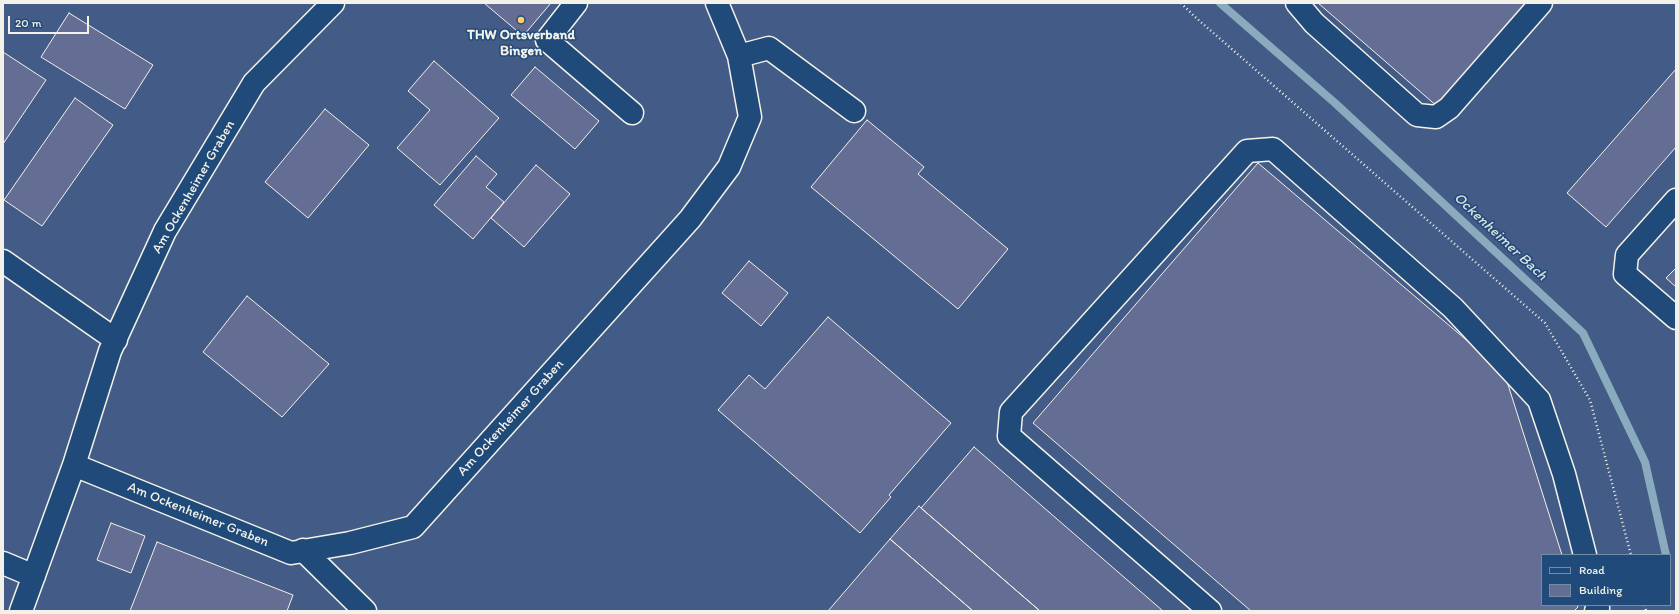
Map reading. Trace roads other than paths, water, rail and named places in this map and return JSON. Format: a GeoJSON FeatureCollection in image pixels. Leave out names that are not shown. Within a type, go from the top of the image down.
{"type":"FeatureCollection","features":[{"type":"Feature","properties":{"kind":"street","name":"Am Ockenheimer Graben"},"geometry":{"type":"LineString","coordinates":[[21,611],[74,465],[110,351],[164,231],[254,83],[333,3]]}},
{"type":"Feature","properties":{"kind":"street"},"geometry":{"type":"LineString","coordinates":[[576,3],[547,40],[632,112]]}},
{"type":"Feature","properties":{"kind":"street","name":"Am Ockenheimer Graben"},"geometry":{"type":"LineString","coordinates":[[74,465],[291,553],[350,543],[413,527],[685,225],[729,168],[750,117],[739,56],[717,3]]}},
{"type":"Feature","properties":{"kind":"street"},"geometry":{"type":"LineString","coordinates":[[1297,3],[1314,23],[1417,114],[1436,117],[1448,108],[1541,3]]}},
{"type":"Feature","properties":{"kind":"street"},"geometry":{"type":"LineString","coordinates":[[739,56],[769,48],[854,111]]}},
{"type":"Feature","properties":{"kind":"street"},"geometry":{"type":"LineString","coordinates":[[1210,611],[1009,436],[1011,412],[1247,151],[1273,149],[1453,308],[1539,400],[1564,474],[1585,554]]}},
{"type":"Feature","properties":{"kind":"street"},"geometry":{"type":"LineString","coordinates":[[1676,200],[1627,255],[1625,274],[1676,318]]}},
{"type":"Feature","properties":{"kind":"street"},"geometry":{"type":"LineString","coordinates":[[3,261],[116,340]]}},
{"type":"Feature","properties":{"kind":"street"},"geometry":{"type":"LineString","coordinates":[[303,550],[366,611]]}},
{"type":"Feature","properties":{"kind":"street"},"geometry":{"type":"LineString","coordinates":[[3,563],[34,576]]}},
{"type":"Feature","properties":{"kind":"waterway","name":"Ockenheimer Bach"},"geometry":{"type":"LineString","coordinates":[[1220,3],[1335,103],[1583,333],[1645,462],[1666,554]]}},
{"type":"Feature","properties":{"kind":"place","name":"THW Ortsverband Bingen"},"geometry":{"type":"Point","coordinates":[521,20]}}]}
